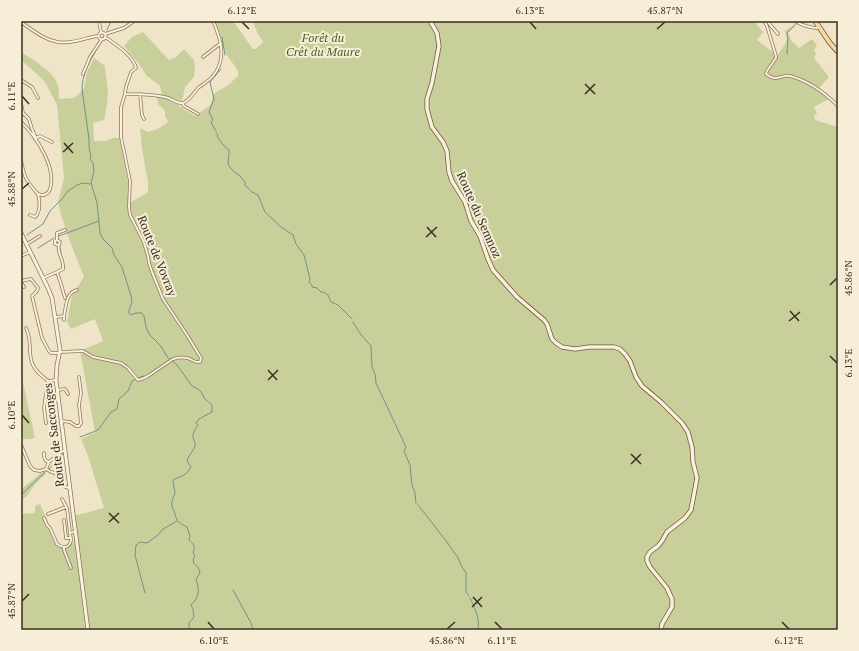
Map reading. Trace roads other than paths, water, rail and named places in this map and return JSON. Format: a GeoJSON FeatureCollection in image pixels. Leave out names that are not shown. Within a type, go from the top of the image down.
{"type":"FeatureCollection","features":[{"type":"Feature","properties":{"kind":"main road","name":"Route du Semnoz"},"geometry":{"type":"LineString","coordinates":[[430,21],[437,33],[439,46],[427,100],[427,112],[432,127],[448,151],[449,172],[452,181],[465,202],[471,221],[480,236],[492,268],[517,297],[544,320],[547,324],[552,339],[558,345],[565,348],[575,349],[589,347],[611,347],[618,348],[623,351],[630,361],[636,377],[642,386],[658,399],[684,425],[688,432],[692,447],[692,462],[697,480],[691,510],[685,518],[667,532],[660,543],[650,552],[647,561],[667,588],[672,599],[672,608],[662,624],[661,630]]}},
{"type":"Feature","properties":{"kind":"main road"},"geometry":{"type":"LineString","coordinates":[[815,21],[838,52]]}},
{"type":"Feature","properties":{"kind":"street"},"geometry":{"type":"LineString","coordinates":[[99,21],[101,32],[103,32],[110,41],[117,45],[132,59],[135,64],[136,68],[130,72],[125,94],[166,97],[182,103],[184,106],[198,114]]}},
{"type":"Feature","properties":{"kind":"street"},"geometry":{"type":"LineString","coordinates":[[83,74],[88,60],[102,39],[134,21]]}},
{"type":"Feature","properties":{"kind":"street"},"geometry":{"type":"LineString","coordinates":[[182,103],[211,78],[219,67],[221,43],[213,21]]}},
{"type":"Feature","properties":{"kind":"street"},"geometry":{"type":"LineString","coordinates":[[766,21],[778,34]]}},
{"type":"Feature","properties":{"kind":"street"},"geometry":{"type":"LineString","coordinates":[[766,21],[776,56],[767,71],[767,76],[776,78],[788,76],[806,82],[824,92],[838,106]]}},
{"type":"Feature","properties":{"kind":"street"},"geometry":{"type":"LineString","coordinates":[[795,21],[819,28]]}},
{"type":"Feature","properties":{"kind":"street"},"geometry":{"type":"LineString","coordinates":[[21,22],[43,38],[55,42],[64,43],[98,36],[101,32]]}},
{"type":"Feature","properties":{"kind":"street"},"geometry":{"type":"LineString","coordinates":[[98,36],[102,39]]}},
{"type":"Feature","properties":{"kind":"street"},"geometry":{"type":"LineString","coordinates":[[204,57],[221,43]]}},
{"type":"Feature","properties":{"kind":"street"},"geometry":{"type":"LineString","coordinates":[[21,80],[32,87],[38,98]]}},
{"type":"Feature","properties":{"kind":"street","name":"Route de Vovray"},"geometry":{"type":"LineString","coordinates":[[59,353],[83,351],[93,357],[121,363],[128,368],[138,380],[144,378],[172,360],[187,358],[198,363],[201,360],[187,335],[165,303],[158,289],[149,263],[147,251],[139,230],[130,215],[130,181],[121,137],[121,107],[125,94]]}},
{"type":"Feature","properties":{"kind":"street"},"geometry":{"type":"LineString","coordinates":[[140,94],[142,115],[144,119]]}},
{"type":"Feature","properties":{"kind":"street"},"geometry":{"type":"LineString","coordinates":[[21,103],[22,114],[29,119],[36,139],[48,161],[51,175],[49,191],[45,195],[38,194]]}},
{"type":"Feature","properties":{"kind":"street"},"geometry":{"type":"LineString","coordinates":[[21,122],[36,139]]}},
{"type":"Feature","properties":{"kind":"street"},"geometry":{"type":"LineString","coordinates":[[36,139],[40,136],[52,142]]}},
{"type":"Feature","properties":{"kind":"street"},"geometry":{"type":"LineString","coordinates":[[21,160],[26,180],[38,194],[40,202],[37,215],[35,217],[30,215]]}},
{"type":"Feature","properties":{"kind":"street"},"geometry":{"type":"LineString","coordinates":[[43,278],[57,272],[64,266],[60,256],[58,245],[60,242],[57,240],[57,233],[65,230]]}},
{"type":"Feature","properties":{"kind":"street","name":"Route de Sacconges"},"geometry":{"type":"LineString","coordinates":[[21,233],[52,298],[56,317],[59,353],[56,380],[57,390],[88,630]]}},
{"type":"Feature","properties":{"kind":"street"},"geometry":{"type":"LineString","coordinates":[[26,245],[40,236]]}},
{"type":"Feature","properties":{"kind":"street"},"geometry":{"type":"LineString","coordinates":[[21,256],[30,252]]}},
{"type":"Feature","properties":{"kind":"street"},"geometry":{"type":"LineString","coordinates":[[57,272],[65,298]]}},
{"type":"Feature","properties":{"kind":"street"},"geometry":{"type":"LineString","coordinates":[[24,287],[21,281],[30,279],[38,288],[32,296],[42,338],[51,353],[59,353]]}},
{"type":"Feature","properties":{"kind":"street"},"geometry":{"type":"LineString","coordinates":[[64,320],[69,296],[73,291],[77,290]]}},
{"type":"Feature","properties":{"kind":"street"},"geometry":{"type":"LineString","coordinates":[[56,317],[64,316]]}},
{"type":"Feature","properties":{"kind":"street"},"geometry":{"type":"LineString","coordinates":[[26,328],[30,339],[33,365],[48,381],[56,380]]}},
{"type":"Feature","properties":{"kind":"street"},"geometry":{"type":"LineString","coordinates":[[62,421],[70,422],[76,426],[79,426],[81,423],[79,404],[81,393],[79,377]]}},
{"type":"Feature","properties":{"kind":"street"},"geometry":{"type":"LineString","coordinates":[[46,423],[44,408],[48,381]]}},
{"type":"Feature","properties":{"kind":"street"},"geometry":{"type":"LineString","coordinates":[[57,390],[65,389],[68,394]]}},
{"type":"Feature","properties":{"kind":"street"},"geometry":{"type":"LineString","coordinates":[[21,445],[30,466],[34,470],[40,471],[46,469],[49,462],[65,450]]}},
{"type":"Feature","properties":{"kind":"street"},"geometry":{"type":"LineString","coordinates":[[44,453],[45,460],[49,462]]}},
{"type":"Feature","properties":{"kind":"street"},"geometry":{"type":"LineString","coordinates":[[46,469],[55,473],[64,486],[70,488]]}},
{"type":"Feature","properties":{"kind":"street"},"geometry":{"type":"LineString","coordinates":[[44,518],[57,544],[62,548],[67,547],[70,544],[71,538],[66,507],[62,499]]}},
{"type":"Feature","properties":{"kind":"street"},"geometry":{"type":"LineString","coordinates":[[48,514],[66,507]]}},
{"type":"Feature","properties":{"kind":"street"},"geometry":{"type":"LineString","coordinates":[[64,520],[66,538],[71,538]]}},
{"type":"Feature","properties":{"kind":"street"},"geometry":{"type":"LineString","coordinates":[[64,547],[71,568]]}},
{"type":"Feature","properties":{"kind":"waterway"},"geometry":{"type":"LineString","coordinates":[[107,30],[111,21]]}},
{"type":"Feature","properties":{"kind":"waterway"},"geometry":{"type":"LineString","coordinates":[[787,54],[787,33],[796,24]]}},
{"type":"Feature","properties":{"kind":"waterway"},"geometry":{"type":"LineString","coordinates":[[222,37],[225,55]]}},
{"type":"Feature","properties":{"kind":"waterway"},"geometry":{"type":"LineString","coordinates":[[97,49],[85,73],[82,89],[91,156],[90,159],[93,163],[94,171],[91,183],[97,203],[100,233],[103,239],[112,248],[114,255],[122,267],[132,302],[129,313],[131,315],[142,313],[149,334],[160,345],[168,358],[177,365],[192,386],[198,389],[204,398],[212,405],[212,412],[199,419],[196,423],[198,425],[193,436],[195,447],[187,461],[191,467],[185,474],[173,480],[175,493],[172,501],[172,507],[178,521],[187,527],[190,536],[189,540],[194,546],[194,564],[198,567],[200,572],[196,580],[198,587],[197,596],[191,605],[194,617],[189,623],[189,627],[192,630]]}},
{"type":"Feature","properties":{"kind":"waterway"},"geometry":{"type":"LineString","coordinates":[[216,131],[211,122],[213,120],[209,112],[214,99],[210,82],[221,69]]}},
{"type":"Feature","properties":{"kind":"waterway"},"geometry":{"type":"LineString","coordinates":[[216,133],[223,145],[229,150],[229,166],[245,182],[245,185],[252,192],[258,195],[265,212],[281,227],[293,235],[296,244],[304,255],[310,279],[309,282],[312,287],[317,288],[321,292],[328,295],[331,302],[338,305],[352,319]]}},
{"type":"Feature","properties":{"kind":"waterway"},"geometry":{"type":"LineString","coordinates":[[27,235],[43,224],[50,211],[68,191],[83,183],[90,184]]}},
{"type":"Feature","properties":{"kind":"waterway"},"geometry":{"type":"LineString","coordinates":[[59,236],[99,221]]}},
{"type":"Feature","properties":{"kind":"waterway"},"geometry":{"type":"LineString","coordinates":[[38,248],[54,238]]}},
{"type":"Feature","properties":{"kind":"waterway"},"geometry":{"type":"LineString","coordinates":[[353,322],[371,346],[372,367],[375,374],[376,383],[406,447],[404,451],[410,465],[416,503]]}},
{"type":"Feature","properties":{"kind":"waterway"},"geometry":{"type":"LineString","coordinates":[[138,378],[144,376]]}},
{"type":"Feature","properties":{"kind":"waterway"},"geometry":{"type":"LineString","coordinates":[[80,437],[98,430],[111,412],[117,409],[119,399],[128,391],[132,381],[136,379]]}},
{"type":"Feature","properties":{"kind":"waterway"},"geometry":{"type":"LineString","coordinates":[[49,469],[63,454]]}},
{"type":"Feature","properties":{"kind":"waterway"},"geometry":{"type":"LineString","coordinates":[[21,495],[45,472]]}},
{"type":"Feature","properties":{"kind":"waterway"},"geometry":{"type":"LineString","coordinates":[[418,505],[458,558],[466,573],[466,592],[469,596]]}},
{"type":"Feature","properties":{"kind":"waterway"},"geometry":{"type":"LineString","coordinates":[[145,593],[135,555],[136,545],[140,542],[147,543],[158,535],[163,529],[177,521]]}},
{"type":"Feature","properties":{"kind":"waterway"},"geometry":{"type":"LineString","coordinates":[[233,590],[251,623],[253,630]]}},
{"type":"Feature","properties":{"kind":"waterway"},"geometry":{"type":"LineString","coordinates":[[470,598],[478,617],[478,630]]}},
{"type":"Feature","properties":{"kind":"park label","name":"Forêt du Crêt du Maure"},"geometry":{"type":"Point","coordinates":[323,45]}}]}
